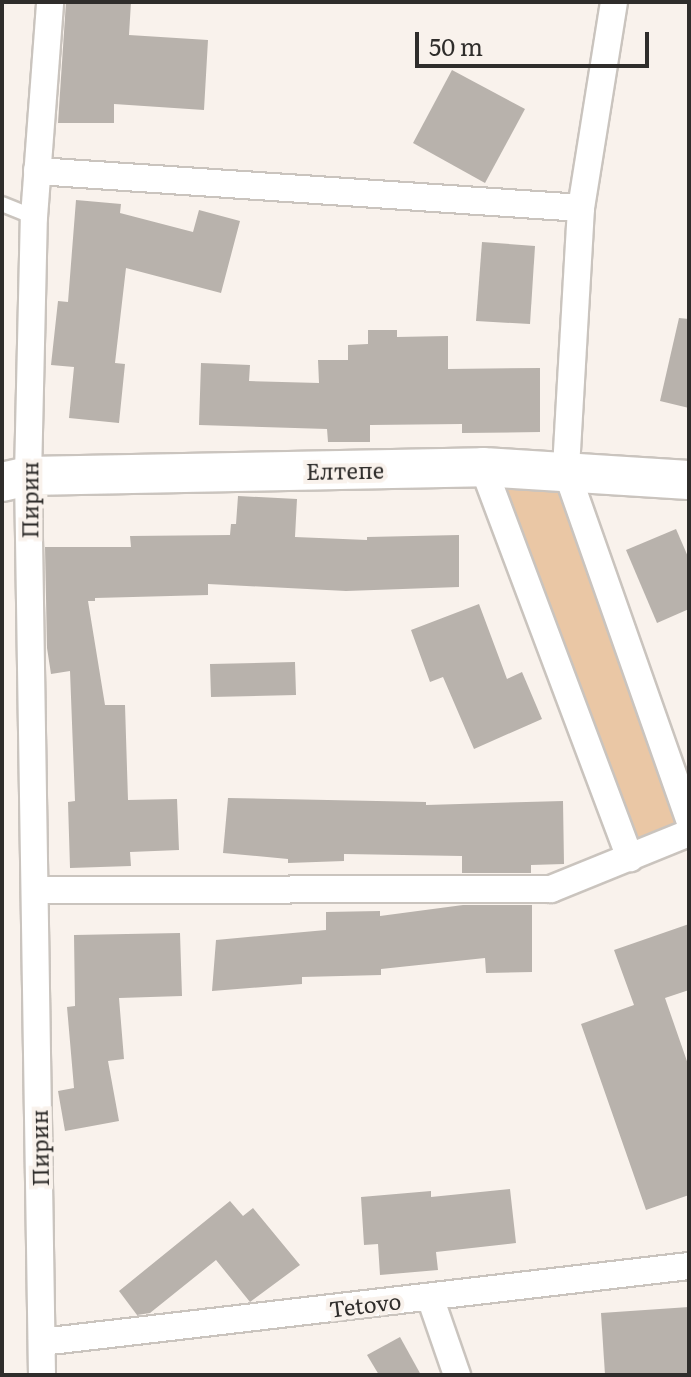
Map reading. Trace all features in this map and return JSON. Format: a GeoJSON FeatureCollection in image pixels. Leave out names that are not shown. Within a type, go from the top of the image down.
{"type":"FeatureCollection","features":[{"type":"Feature","properties":{"kind":"main road","name":"Елтепе"},"geometry":{"type":"LineString","coordinates":[[15,479],[483,467],[689,480]]}},
{"type":"Feature","properties":{"kind":"street","name":"Пирин"},"geometry":{"type":"LineString","coordinates":[[42,1375],[35,890],[15,479],[50,2]]}},
{"type":"Feature","properties":{"kind":"street"},"geometry":{"type":"LineString","coordinates":[[614,2],[581,208],[566,470],[689,819]]}},
{"type":"Feature","properties":{"kind":"street"},"geometry":{"type":"LineString","coordinates":[[37,171],[581,208]]}},
{"type":"Feature","properties":{"kind":"street"},"geometry":{"type":"LineString","coordinates":[[483,467],[630,858]]}},
{"type":"Feature","properties":{"kind":"street"},"geometry":{"type":"LineString","coordinates":[[35,890],[551,889],[689,833]]}},
{"type":"Feature","properties":{"kind":"street","name":"Tetovo"},"geometry":{"type":"LineString","coordinates":[[42,1342],[689,1266]]}},
{"type":"Feature","properties":{"kind":"street"},"geometry":{"type":"LineString","coordinates":[[430,1297],[457,1375]]}},
{"type":"Feature","properties":{"kind":"lane"},"geometry":{"type":"LineString","coordinates":[[2,204],[34,217]]}},
{"type":"Feature","properties":{"kind":"shaded area"},"geometry":{"type":"Polygon","coordinates":[[[483,467],[566,470],[689,819],[630,858],[483,467]]]}},
{"type":"Feature","properties":{"kind":"building"},"geometry":{"type":"Polygon","coordinates":[[[66,2],[131,2],[129,35],[208,40],[204,110],[114,104],[114,123],[58,123],[66,2]]]}},
{"type":"Feature","properties":{"kind":"building"},"geometry":{"type":"Polygon","coordinates":[[[452,70],[525,109],[485,183],[413,143],[452,70]]]}},
{"type":"Feature","properties":{"kind":"building"},"geometry":{"type":"Polygon","coordinates":[[[76,200],[121,204],[120,213],[193,232],[199,210],[240,221],[221,293],[126,268],[115,363],[125,364],[119,423],[69,418],[74,367],[51,365],[58,301],[68,302],[76,200]]]}},
{"type":"Feature","properties":{"kind":"building"},"geometry":{"type":"Polygon","coordinates":[[[482,242],[535,246],[530,324],[476,321],[482,242]]]}},
{"type":"Feature","properties":{"kind":"building"},"geometry":{"type":"Polygon","coordinates":[[[679,318],[689,319],[689,408],[660,401],[679,318]]]}},
{"type":"Feature","properties":{"kind":"building"},"geometry":{"type":"Polygon","coordinates":[[[368,330],[397,330],[397,337],[448,336],[448,369],[540,368],[540,432],[462,433],[462,424],[370,425],[370,442],[328,442],[327,429],[199,425],[201,363],[250,365],[249,381],[319,383],[318,360],[348,360],[348,345],[368,344],[368,330]]]}},
{"type":"Feature","properties":{"kind":"building"},"geometry":{"type":"Polygon","coordinates":[[[238,496],[297,499],[295,537],[367,540],[367,537],[459,535],[459,587],[346,591],[208,584],[208,595],[95,598],[95,601],[88,601],[105,705],[125,705],[128,800],[177,799],[179,850],[130,852],[131,866],[70,868],[68,802],[75,801],[70,671],[51,674],[47,648],[45,547],[131,547],[130,536],[230,535],[231,524],[236,524],[238,496]]]}},
{"type":"Feature","properties":{"kind":"building"},"geometry":{"type":"Polygon","coordinates":[[[676,529],[689,559],[689,609],[657,623],[626,550],[676,529]]]}},
{"type":"Feature","properties":{"kind":"building"},"geometry":{"type":"Polygon","coordinates":[[[479,604],[507,679],[522,672],[542,719],[474,749],[443,677],[430,682],[411,630],[479,604]]]}},
{"type":"Feature","properties":{"kind":"building"},"geometry":{"type":"Polygon","coordinates":[[[295,662],[296,695],[211,697],[210,664],[295,662]]]}},
{"type":"Feature","properties":{"kind":"building"},"geometry":{"type":"Polygon","coordinates":[[[228,798],[426,802],[426,805],[563,801],[564,864],[531,865],[531,873],[462,873],[462,856],[344,854],[344,861],[288,863],[288,859],[223,853],[228,798]]]}},
{"type":"Feature","properties":{"kind":"building"},"geometry":{"type":"Polygon","coordinates":[[[463,905],[532,905],[532,972],[486,973],[485,958],[381,969],[381,975],[302,977],[302,984],[212,991],[216,940],[326,930],[326,912],[380,911],[380,916],[463,905]]]}},
{"type":"Feature","properties":{"kind":"building"},"geometry":{"type":"Polygon","coordinates":[[[689,924],[689,990],[665,998],[689,1067],[689,1195],[646,1210],[581,1024],[634,1005],[614,950],[689,924]]]}},
{"type":"Feature","properties":{"kind":"building"},"geometry":{"type":"Polygon","coordinates":[[[180,933],[182,996],[119,998],[124,1059],[108,1061],[119,1121],[65,1131],[58,1091],[74,1088],[67,1007],[75,1006],[74,935],[180,933]]]}},
{"type":"Feature","properties":{"kind":"building"},"geometry":{"type":"Polygon","coordinates":[[[510,1189],[516,1243],[436,1252],[438,1270],[380,1275],[378,1244],[364,1245],[361,1197],[431,1191],[431,1197],[510,1189]]]}},
{"type":"Feature","properties":{"kind":"building"},"geometry":{"type":"Polygon","coordinates":[[[230,1201],[243,1216],[253,1208],[300,1265],[250,1302],[216,1260],[150,1313],[137,1315],[119,1291],[230,1201]]]}},
{"type":"Feature","properties":{"kind":"building"},"geometry":{"type":"Polygon","coordinates":[[[689,1307],[689,1375],[605,1375],[601,1313],[689,1307]]]}},
{"type":"Feature","properties":{"kind":"building"},"geometry":{"type":"Polygon","coordinates":[[[400,1337],[421,1375],[379,1375],[367,1355],[400,1337]]]}}]}
